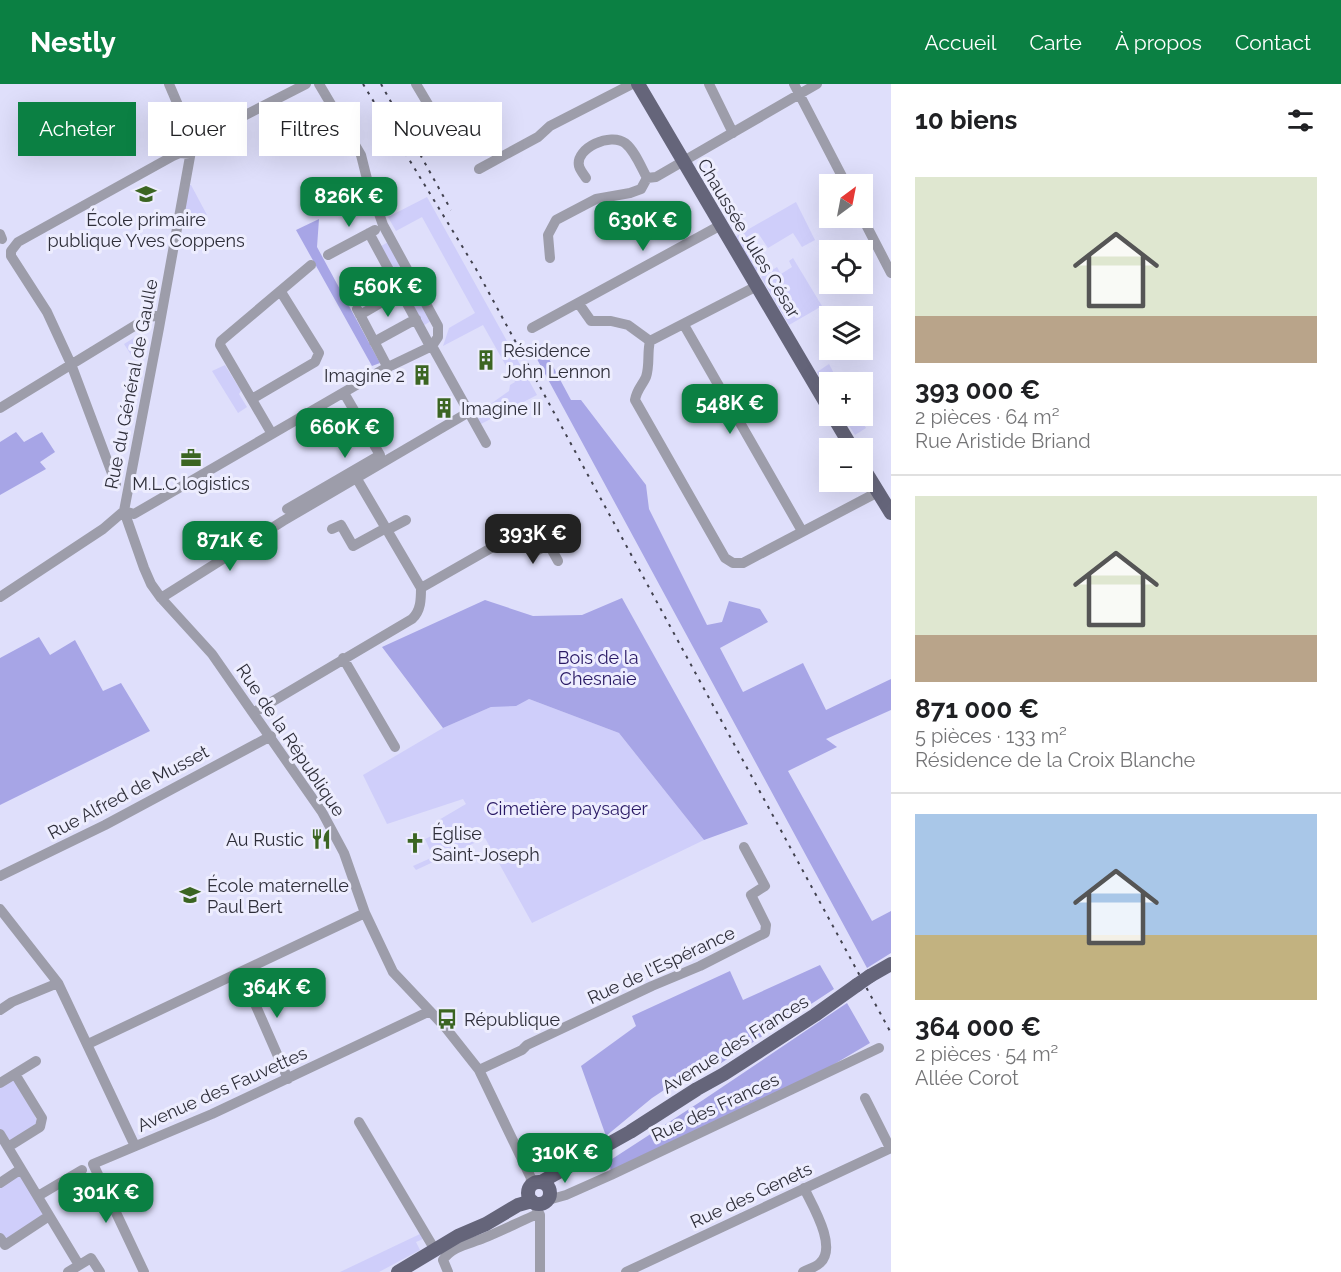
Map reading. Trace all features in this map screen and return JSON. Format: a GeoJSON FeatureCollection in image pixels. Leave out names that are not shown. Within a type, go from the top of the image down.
{"type":"FeatureCollection","features":[{"type":"Feature","properties":{"kind":"main road","name":"Chaussée Jules César"},"geometry":{"type":"LineString","coordinates":[[638,84],[819,391]]}},
{"type":"Feature","properties":{"kind":"main road"},"geometry":{"type":"LineString","coordinates":[[873,484],[891,513]]}},
{"type":"Feature","properties":{"kind":"main road","name":"Avenue des Frances"},"geometry":{"type":"LineString","coordinates":[[398,1272],[439,1255],[475,1222],[539,1195],[630,1132],[891,964]]}},
{"type":"Feature","properties":{"kind":"street"},"geometry":{"type":"LineString","coordinates":[[170,84],[177,102]]}},
{"type":"Feature","properties":{"kind":"street"},"geometry":{"type":"LineString","coordinates":[[247,114],[306,84]]}},
{"type":"Feature","properties":{"kind":"street"},"geometry":{"type":"LineString","coordinates":[[124,511],[134,514],[388,368],[431,346],[438,337],[438,326],[383,225],[367,179],[362,154],[319,84]]}},
{"type":"Feature","properties":{"kind":"street"},"geometry":{"type":"LineString","coordinates":[[416,84],[427,102]]}},
{"type":"Feature","properties":{"kind":"street"},"geometry":{"type":"LineString","coordinates":[[479,169],[538,138],[550,126],[632,84]]}},
{"type":"Feature","properties":{"kind":"street"},"geometry":{"type":"LineString","coordinates":[[709,84],[733,133]]}},
{"type":"Feature","properties":{"kind":"street"},"geometry":{"type":"LineString","coordinates":[[647,178],[656,177],[684,163],[797,89],[817,84]]}},
{"type":"Feature","properties":{"kind":"street"},"geometry":{"type":"LineString","coordinates":[[797,89],[841,174]]}},
{"type":"Feature","properties":{"kind":"street"},"geometry":{"type":"LineString","coordinates":[[586,178],[579,166],[580,158],[588,148],[606,139],[614,138],[623,141],[630,148],[647,178]]}},
{"type":"Feature","properties":{"kind":"street"},"geometry":{"type":"LineString","coordinates":[[116,484],[71,364],[43,306],[11,256],[13,246],[173,156]]}},
{"type":"Feature","properties":{"kind":"street","name":"Rue du Général de Gaulle"},"geometry":{"type":"LineString","coordinates":[[0,597],[103,529],[124,511],[190,156]]}},
{"type":"Feature","properties":{"kind":"street"},"geometry":{"type":"LineString","coordinates":[[550,258],[548,235],[556,220],[596,199],[641,189],[647,178]]}},
{"type":"Feature","properties":{"kind":"street"},"geometry":{"type":"LineString","coordinates":[[328,255],[383,225]]}},
{"type":"Feature","properties":{"kind":"street"},"geometry":{"type":"LineString","coordinates":[[532,328],[721,225]]}},
{"type":"Feature","properties":{"kind":"street"},"geometry":{"type":"LineString","coordinates":[[868,228],[891,273]]}},
{"type":"Feature","properties":{"kind":"street"},"geometry":{"type":"LineString","coordinates":[[369,233],[486,443]]}},
{"type":"Feature","properties":{"kind":"street"},"geometry":{"type":"LineString","coordinates":[[272,434],[220,345],[221,341],[312,266]]}},
{"type":"Feature","properties":{"kind":"street"},"geometry":{"type":"LineString","coordinates":[[650,341],[757,286]]}},
{"type":"Feature","properties":{"kind":"street"},"geometry":{"type":"LineString","coordinates":[[388,368],[359,312],[401,291]]}},
{"type":"Feature","properties":{"kind":"street"},"geometry":{"type":"LineString","coordinates":[[252,399],[315,362],[318,358],[319,353],[281,292]]}},
{"type":"Feature","properties":{"kind":"street"},"geometry":{"type":"LineString","coordinates":[[579,304],[591,321],[611,321],[628,325],[650,341]]}},
{"type":"Feature","properties":{"kind":"street"},"geometry":{"type":"LineString","coordinates":[[0,408],[149,317],[161,315]]}},
{"type":"Feature","properties":{"kind":"street"},"geometry":{"type":"LineString","coordinates":[[374,342],[416,319]]}},
{"type":"Feature","properties":{"kind":"street"},"geometry":{"type":"LineString","coordinates":[[684,325],[802,531]]}},
{"type":"Feature","properties":{"kind":"street"},"geometry":{"type":"LineString","coordinates":[[650,341],[645,379],[637,390],[635,400],[725,558],[733,563],[743,563],[878,492]]}},
{"type":"Feature","properties":{"kind":"street"},"geometry":{"type":"LineString","coordinates":[[287,509],[380,455],[344,393]]}},
{"type":"Feature","properties":{"kind":"street"},"geometry":{"type":"LineString","coordinates":[[161,598],[283,521],[469,412]]}},
{"type":"Feature","properties":{"kind":"street"},"geometry":{"type":"LineString","coordinates":[[253,713],[415,617],[420,607],[421,588],[357,478]]}},
{"type":"Feature","properties":{"kind":"street","name":"Rue de la République"},"geometry":{"type":"LineString","coordinates":[[124,511],[144,568],[161,598],[212,654],[322,812],[349,866],[365,913],[393,972],[459,1043],[479,1070],[539,1195],[540,1272]]}},
{"type":"Feature","properties":{"kind":"street"},"geometry":{"type":"LineString","coordinates":[[332,529],[341,525],[353,546],[406,520]]}},
{"type":"Feature","properties":{"kind":"street"},"geometry":{"type":"LineString","coordinates":[[421,588],[514,535],[530,539],[537,551],[549,544],[558,561]]}},
{"type":"Feature","properties":{"kind":"street"},"geometry":{"type":"LineString","coordinates":[[343,658],[394,747]]}},
{"type":"Feature","properties":{"kind":"street","name":"Rue Alfred de Musset"},"geometry":{"type":"LineString","coordinates":[[0,876],[105,825],[271,736]]}},
{"type":"Feature","properties":{"kind":"street","name":"Rue de l'Espérance"},"geometry":{"type":"LineString","coordinates":[[479,1070],[527,1045],[700,966],[765,933],[766,925],[751,895],[765,886],[744,848]]}},
{"type":"Feature","properties":{"kind":"street"},"geometry":{"type":"LineString","coordinates":[[0,909],[58,983],[135,1146]]}},
{"type":"Feature","properties":{"kind":"street"},"geometry":{"type":"LineString","coordinates":[[88,1044],[365,913]]}},
{"type":"Feature","properties":{"kind":"street"},"geometry":{"type":"LineString","coordinates":[[241,972],[288,1079]]}},
{"type":"Feature","properties":{"kind":"street"},"geometry":{"type":"LineString","coordinates":[[0,1010],[12,1002],[58,983]]}},
{"type":"Feature","properties":{"kind":"street","name":"Avenue des Fauvettes"},"geometry":{"type":"LineString","coordinates":[[144,1272],[93,1164],[212,1114],[430,1011]]}},
{"type":"Feature","properties":{"kind":"street","name":"Rue des Frances"},"geometry":{"type":"LineString","coordinates":[[539,1195],[566,1195],[879,1048]]}},
{"type":"Feature","properties":{"kind":"street"},"geometry":{"type":"LineString","coordinates":[[0,1083],[36,1061]]}},
{"type":"Feature","properties":{"kind":"street"},"geometry":{"type":"LineString","coordinates":[[8,1147],[40,1127],[42,1118],[15,1074]]}},
{"type":"Feature","properties":{"kind":"street"},"geometry":{"type":"LineString","coordinates":[[865,1098],[891,1148]]}},
{"type":"Feature","properties":{"kind":"street"},"geometry":{"type":"LineString","coordinates":[[359,1122],[448,1272]]}},
{"type":"Feature","properties":{"kind":"street"},"geometry":{"type":"LineString","coordinates":[[0,1134],[79,1265]]}},
{"type":"Feature","properties":{"kind":"street","name":"Rue des Genets"},"geometry":{"type":"LineString","coordinates":[[626,1272],[891,1148]]}},
{"type":"Feature","properties":{"kind":"street"},"geometry":{"type":"LineString","coordinates":[[0,1183],[21,1169]]}},
{"type":"Feature","properties":{"kind":"street"},"geometry":{"type":"LineString","coordinates":[[38,1196],[82,1170]]}},
{"type":"Feature","properties":{"kind":"street"},"geometry":{"type":"LineString","coordinates":[[803,1272],[823,1259],[826,1243],[824,1231],[804,1188]]}},
{"type":"Feature","properties":{"kind":"street","name":"Avenue des Frances"},"geometry":{"type":"LineString","coordinates":[[439,1255],[448,1254],[533,1216],[539,1195]]}},
{"type":"Feature","properties":{"kind":"street"},"geometry":{"type":"LineString","coordinates":[[0,1238],[5,1245],[49,1216]]}},
{"type":"Feature","properties":{"kind":"street"},"geometry":{"type":"LineString","coordinates":[[68,1272],[91,1258],[100,1272]]}},
{"type":"Feature","properties":{"kind":"green space"},"geometry":{"type":"Polygon","coordinates":[[[189,185],[207,215],[181,227],[189,185]]]}},
{"type":"Feature","properties":{"kind":"green space"},"geometry":{"type":"Polygon","coordinates":[[[427,197],[537,395],[477,426],[472,417],[509,391],[510,385],[515,382],[483,325],[443,346],[449,328],[475,313],[422,217],[396,231],[388,217],[427,197]]]}},
{"type":"Feature","properties":{"kind":"green space"},"geometry":{"type":"Polygon","coordinates":[[[796,202],[815,240],[802,247],[793,233],[768,248],[758,233],[754,236],[769,264],[755,272],[735,237],[796,202]]]}},
{"type":"Feature","properties":{"kind":"green space"},"geometry":{"type":"Polygon","coordinates":[[[319,219],[317,247],[380,363],[372,366],[296,230],[319,219]]]}},
{"type":"Feature","properties":{"kind":"green space"},"geometry":{"type":"Polygon","coordinates":[[[388,242],[431,321],[421,327],[378,248],[388,242]]]}},
{"type":"Feature","properties":{"kind":"green space"},"geometry":{"type":"Polygon","coordinates":[[[793,258],[822,306],[789,325],[761,277],[777,267],[781,274],[792,267],[789,261],[793,258]]]}},
{"type":"Feature","properties":{"kind":"green space"},"geometry":{"type":"Polygon","coordinates":[[[140,334],[146,344],[142,347],[144,353],[142,359],[137,356],[133,358],[124,344],[140,334]]]}},
{"type":"Feature","properties":{"kind":"green space","name":"Bois de la Chesnaie"},"geometry":{"type":"Polygon","coordinates":[[[541,344],[571,400],[581,400],[646,485],[649,509],[707,625],[722,622],[729,601],[760,609],[768,622],[720,648],[743,692],[803,663],[826,710],[891,679],[891,710],[826,739],[837,747],[788,771],[872,921],[891,911],[891,953],[867,968],[531,348],[541,344]]]}},
{"type":"Feature","properties":{"kind":"green space"},"geometry":{"type":"Polygon","coordinates":[[[829,364],[833,372],[819,372],[819,375],[817,372],[829,364]]]}},
{"type":"Feature","properties":{"kind":"green space"},"geometry":{"type":"Polygon","coordinates":[[[225,365],[241,391],[239,394],[247,407],[238,413],[212,371],[225,365]]]}},
{"type":"Feature","properties":{"kind":"green space"},"geometry":{"type":"Polygon","coordinates":[[[849,426],[865,426],[866,428],[855,435],[849,426]]]}},
{"type":"Feature","properties":{"kind":"green space"},"geometry":{"type":"Polygon","coordinates":[[[16,432],[24,442],[42,432],[55,452],[40,462],[46,469],[0,495],[0,442],[16,432]]]}},
{"type":"Feature","properties":{"kind":"green space","name":"Bois de la Chesnaie"},"geometry":{"type":"Polygon","coordinates":[[[622,598],[748,824],[704,840],[619,733],[529,699],[516,706],[491,707],[443,728],[382,647],[485,600],[533,616],[582,615],[622,598]]]}},
{"type":"Feature","properties":{"kind":"green space"},"geometry":{"type":"Polygon","coordinates":[[[39,637],[50,655],[75,640],[103,691],[121,683],[150,731],[0,805],[0,658],[39,637]]]}},
{"type":"Feature","properties":{"kind":"green space","name":"Cimetière paysager"},"geometry":{"type":"Polygon","coordinates":[[[529,699],[619,733],[704,840],[532,923],[485,838],[416,870],[413,866],[433,857],[425,839],[442,831],[437,821],[466,804],[463,799],[387,824],[363,775],[443,728],[491,707],[529,699]]]}},
{"type":"Feature","properties":{"kind":"green space"},"geometry":{"type":"Polygon","coordinates":[[[820,965],[834,989],[715,1067],[690,1073],[652,1098],[606,1136],[581,1066],[636,1026],[632,1016],[730,971],[743,1000],[820,965]]]}},
{"type":"Feature","properties":{"kind":"green space"},"geometry":{"type":"Polygon","coordinates":[[[847,1003],[870,1043],[831,1066],[611,1172],[609,1161],[847,1003]]]}},
{"type":"Feature","properties":{"kind":"green space"},"geometry":{"type":"Polygon","coordinates":[[[15,1074],[40,1127],[8,1147],[0,1134],[0,1083],[15,1074]]]}},
{"type":"Feature","properties":{"kind":"green space"},"geometry":{"type":"Polygon","coordinates":[[[21,1169],[49,1216],[5,1245],[0,1238],[0,1183],[21,1169]]]}},
{"type":"Feature","properties":{"kind":"green space"},"geometry":{"type":"Polygon","coordinates":[[[420,1234],[423,1239],[416,1242],[420,1250],[379,1272],[340,1272],[420,1234]]]}},
{"type":"Feature","properties":{"kind":"railway"},"geometry":{"type":"LineString","coordinates":[[363,84],[476,269],[891,1033]]}},
{"type":"Feature","properties":{"kind":"railway"},"geometry":{"type":"LineString","coordinates":[[381,84],[451,210]]}},
{"type":"Feature","properties":{"kind":"place","name":"École primaire publique Yves Coppens"},"geometry":{"type":"Point","coordinates":[146,194]}},
{"type":"Feature","properties":{"kind":"place","name":"Résidence John Lennon"},"geometry":{"type":"Point","coordinates":[486,360]}},
{"type":"Feature","properties":{"kind":"place","name":"Imagine 2"},"geometry":{"type":"Point","coordinates":[422,375]}},
{"type":"Feature","properties":{"kind":"place","name":"Imagine II"},"geometry":{"type":"Point","coordinates":[444,408]}},
{"type":"Feature","properties":{"kind":"place","name":"M.L.C logistics"},"geometry":{"type":"Point","coordinates":[191,458]}},
{"type":"Feature","properties":{"kind":"place","name":"Au Rustic"},"geometry":{"type":"Point","coordinates":[321,839]}},
{"type":"Feature","properties":{"kind":"place","name":"Église Saint-Joseph"},"geometry":{"type":"Point","coordinates":[415,843]}},
{"type":"Feature","properties":{"kind":"place","name":"École maternelle Paul Bert"},"geometry":{"type":"Point","coordinates":[190,895]}},
{"type":"Feature","properties":{"kind":"place","name":"République"},"geometry":{"type":"Point","coordinates":[447,1019]}}]}
